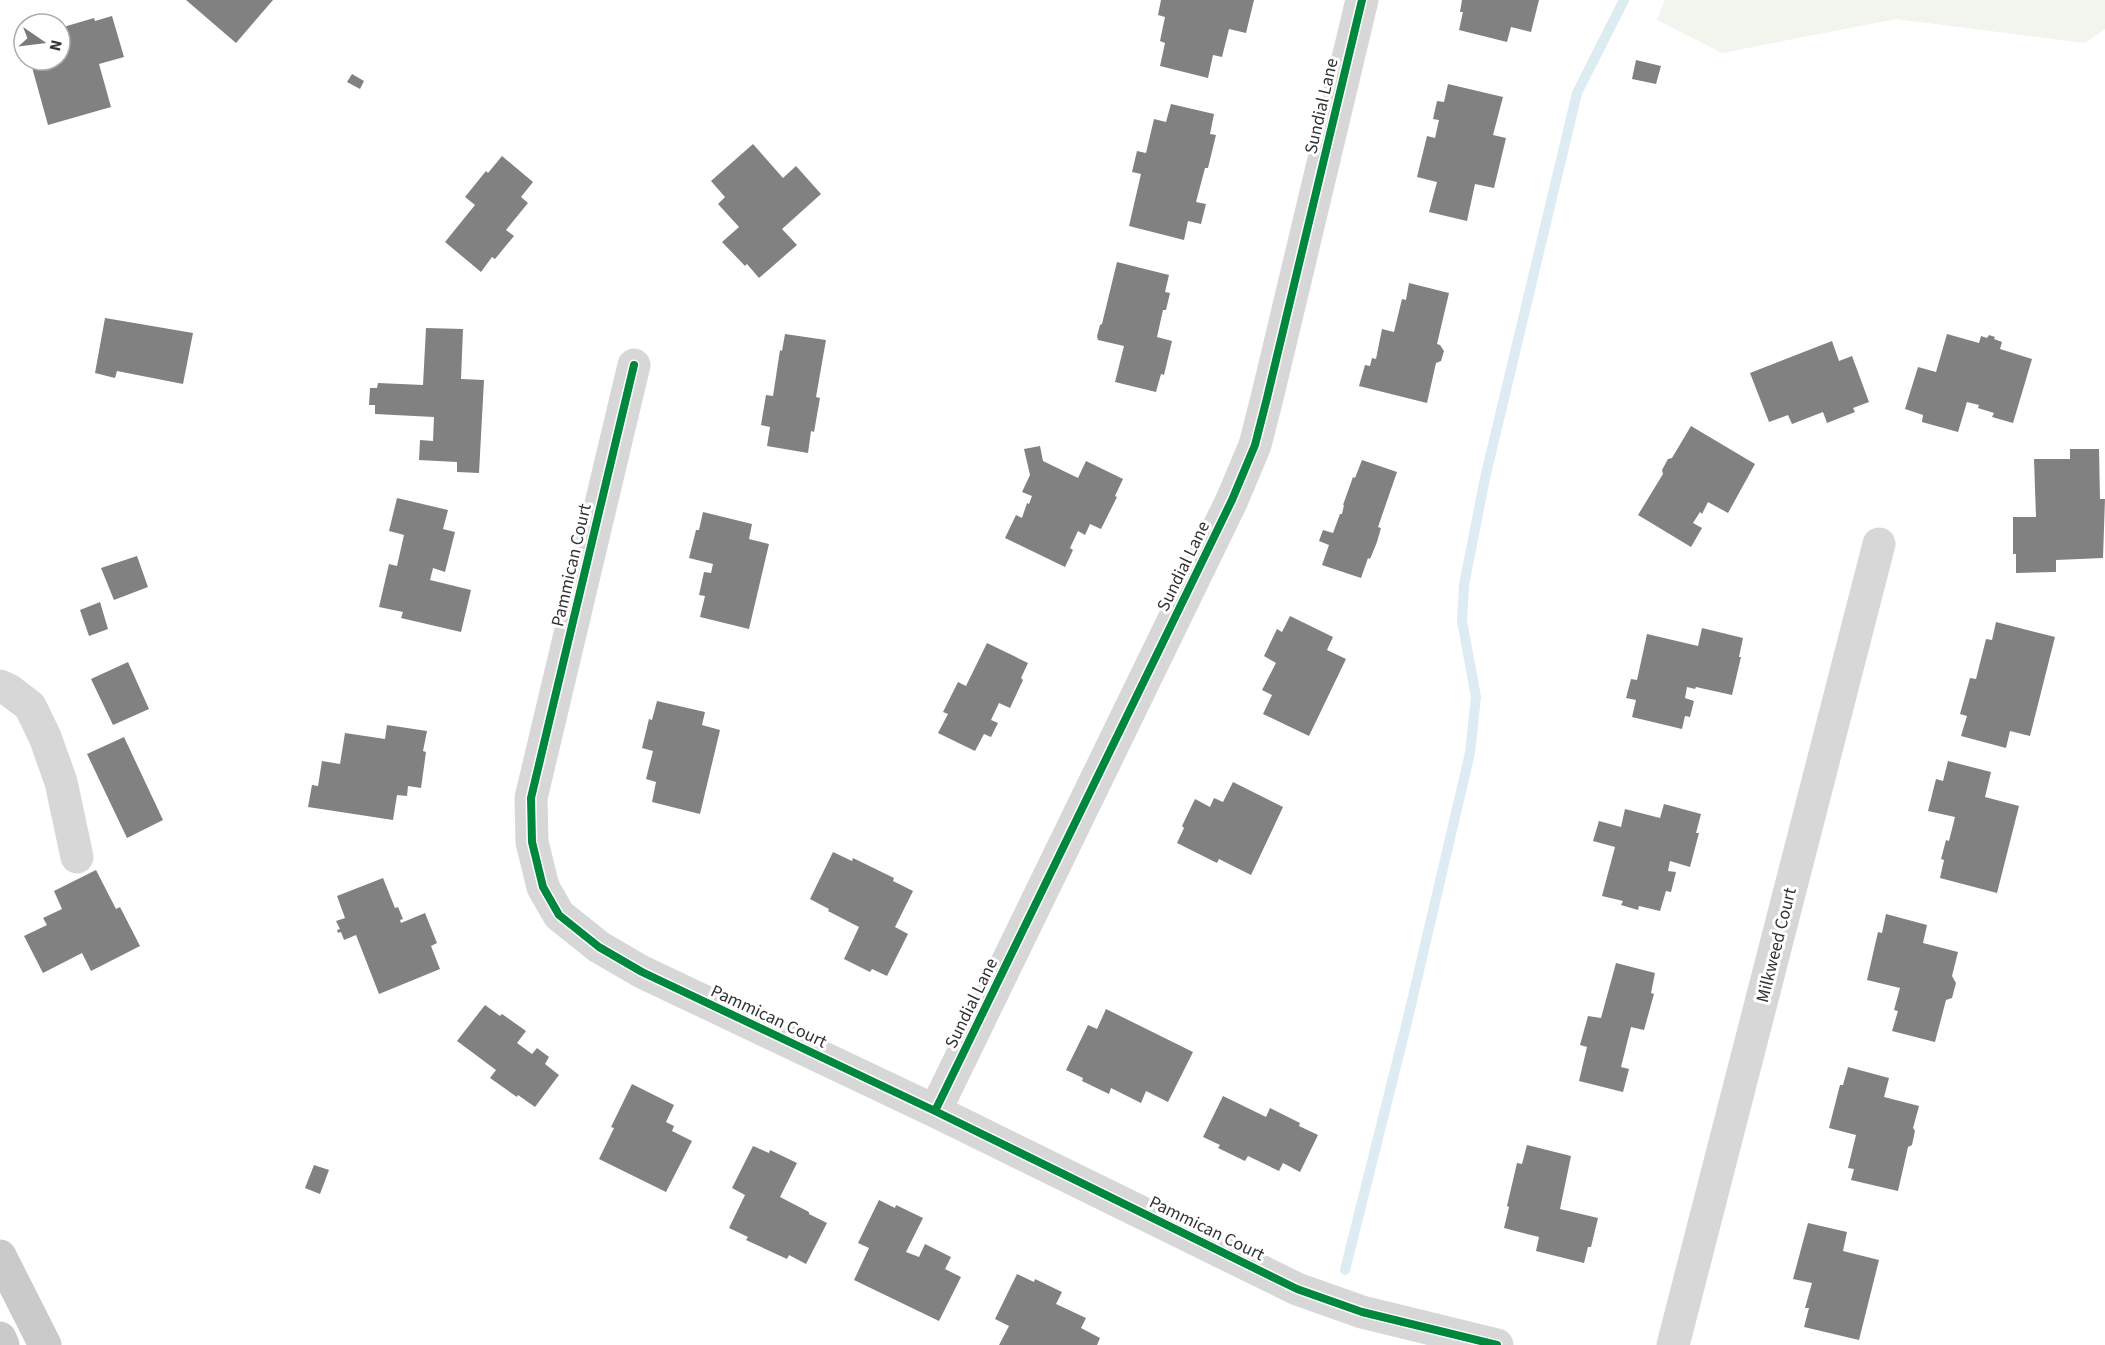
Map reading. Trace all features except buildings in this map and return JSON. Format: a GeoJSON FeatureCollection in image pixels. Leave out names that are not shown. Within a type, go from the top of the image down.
{"type":"FeatureCollection","features":[{"type":"Feature","properties":{"kind":"main road"},"geometry":{"type":"LineString","coordinates":[[0,1256],[45,1345]]}},
{"type":"Feature","properties":{"kind":"main road"},"geometry":{"type":"LineString","coordinates":[[0,1338],[3,1345]]}},
{"type":"Feature","properties":{"kind":"street","name":"Sundial Lane"},"geometry":{"type":"LineString","coordinates":[[935,1111],[1232,500],[1255,445],[1362,0]]}},
{"type":"Feature","properties":{"kind":"street","name":"Pammican Court"},"geometry":{"type":"LineString","coordinates":[[634,365],[531,798],[532,842],[543,887],[559,915],[599,947],[642,972],[935,1111],[1297,1289],[1362,1312],[1497,1345]]}},
{"type":"Feature","properties":{"kind":"street","name":"Milkweed Court"},"geometry":{"type":"LineString","coordinates":[[1673,1345],[1878,544]]}},
{"type":"Feature","properties":{"kind":"street"},"geometry":{"type":"LineString","coordinates":[[0,686],[30,706],[45,737],[62,782],[77,857]]}},
{"type":"Feature","properties":{"kind":"shaded area"},"geometry":{"type":"Polygon","coordinates":[[[1665,0],[2105,0],[2105,29],[2085,43],[1896,19],[1722,53],[1657,20],[1665,0]]]}},
{"type":"Feature","properties":{"kind":"waterway"},"geometry":{"type":"LineString","coordinates":[[1345,1270],[1407,1022],[1470,753],[1476,697],[1462,621],[1464,585],[1485,478],[1577,93],[1624,0]]}},
{"type":"Feature","properties":{"kind":"cycle path"},"geometry":{"type":"LineString","coordinates":[[935,1111],[1232,500],[1255,445],[1362,0]]}},
{"type":"Feature","properties":{"kind":"cycle path"},"geometry":{"type":"LineString","coordinates":[[634,365],[531,798],[532,842],[543,887],[559,915],[599,947],[642,972],[935,1111],[1297,1289],[1362,1312],[1497,1345]]}}]}
